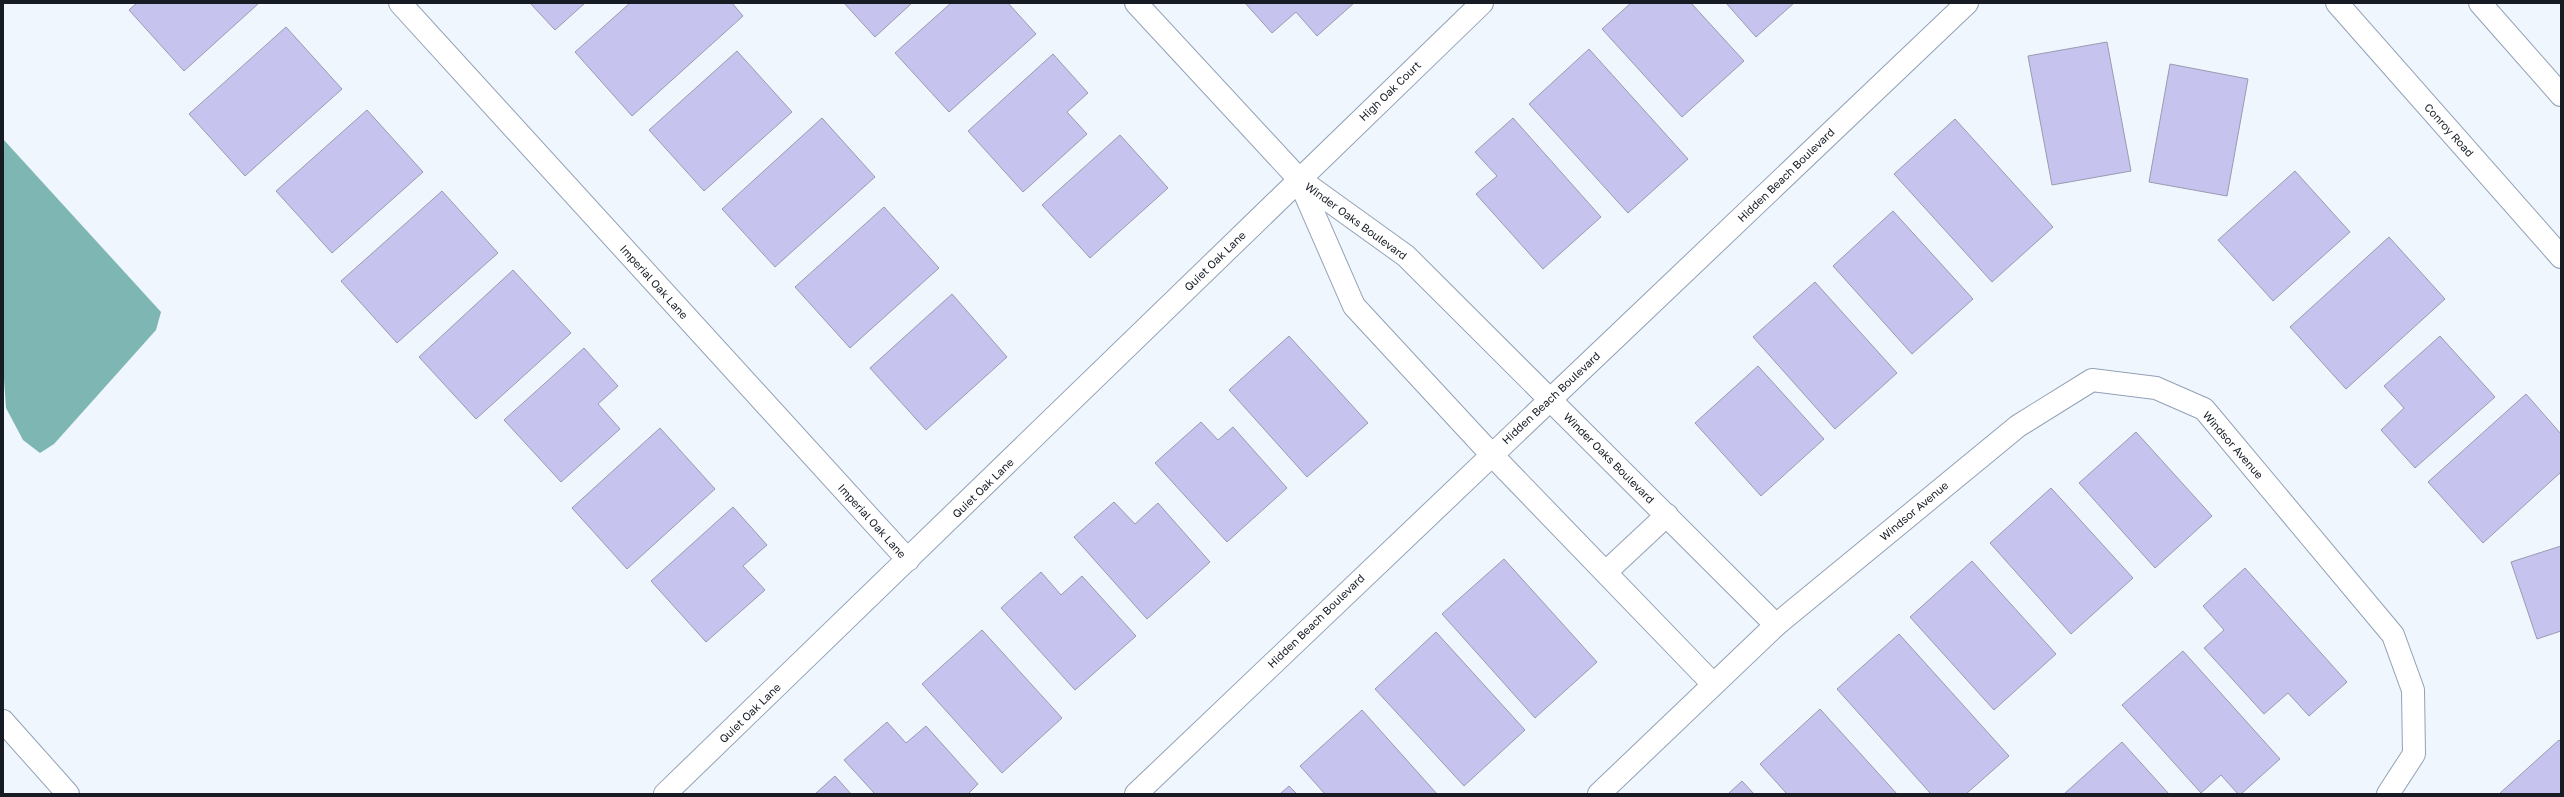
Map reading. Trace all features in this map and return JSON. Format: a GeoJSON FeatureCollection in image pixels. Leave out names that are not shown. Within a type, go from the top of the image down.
{"type":"FeatureCollection","features":[{"type":"Feature","properties":{"kind":"street","name":"Imperial Oak Lane"},"geometry":{"type":"LineString","coordinates":[[400,3],[908,560]]}},
{"type":"Feature","properties":{"kind":"street","name":"Winder Oaks Boulevard"},"geometry":{"type":"LineString","coordinates":[[1136,3],[1299,179],[1406,256],[1776,625]]}},
{"type":"Feature","properties":{"kind":"street","name":"High Oak Court"},"geometry":{"type":"LineString","coordinates":[[1299,179],[1482,3]]}},
{"type":"Feature","properties":{"kind":"street","name":"Hidden Beach Boulevard"},"geometry":{"type":"LineString","coordinates":[[1136,794],[1491,454],[1551,400],[1967,3]]}},
{"type":"Feature","properties":{"kind":"street","name":"Conroy Road"},"geometry":{"type":"LineString","coordinates":[[2337,3],[2561,257]]}},
{"type":"Feature","properties":{"kind":"street"},"geometry":{"type":"LineString","coordinates":[[2480,3],[2561,95]]}},
{"type":"Feature","properties":{"kind":"street","name":"Quiet Oak Lane"},"geometry":{"type":"LineString","coordinates":[[665,794],[908,560],[1299,179]]}},
{"type":"Feature","properties":{"kind":"street","name":"Winder Oaks Boulevard"},"geometry":{"type":"LineString","coordinates":[[1299,179],[1354,306],[1491,454],[1713,684]]}},
{"type":"Feature","properties":{"kind":"street","name":"Windsor Avenue"},"geometry":{"type":"LineString","coordinates":[[1776,625],[2018,426],[2092,380],[2156,388],[2204,409],[2393,635],[2413,690],[2414,754],[2388,794]]}},
{"type":"Feature","properties":{"kind":"street"},"geometry":{"type":"LineString","coordinates":[[1606,572],[1667,516]]}},
{"type":"Feature","properties":{"kind":"street"},"geometry":{"type":"LineString","coordinates":[[1599,794],[1776,625]]}},
{"type":"Feature","properties":{"kind":"street"},"geometry":{"type":"LineString","coordinates":[[3,721],[68,794]]}},
{"type":"Feature","properties":{"kind":"shaded area"},"geometry":{"type":"Polygon","coordinates":[[[3,139],[161,312],[156,330],[54,444],[40,453],[23,440],[6,408],[3,365],[3,139]]]}},
{"type":"Feature","properties":{"kind":"building"},"geometry":{"type":"Polygon","coordinates":[[[137,3],[259,3],[184,71],[129,10],[137,3]]]}},
{"type":"Feature","properties":{"kind":"building"},"geometry":{"type":"Polygon","coordinates":[[[530,3],[585,3],[555,30],[530,3]]]}},
{"type":"Feature","properties":{"kind":"building"},"geometry":{"type":"Polygon","coordinates":[[[630,3],[732,3],[743,16],[632,116],[575,52],[630,3]]]}},
{"type":"Feature","properties":{"kind":"building"},"geometry":{"type":"Polygon","coordinates":[[[844,3],[912,3],[875,37],[844,3]]]}},
{"type":"Feature","properties":{"kind":"building"},"geometry":{"type":"Polygon","coordinates":[[[951,3],[1008,3],[1036,34],[949,112],[895,53],[951,3]]]}},
{"type":"Feature","properties":{"kind":"building"},"geometry":{"type":"Polygon","coordinates":[[[1245,3],[1354,3],[1317,36],[1296,12],[1272,33],[1245,3]]]}},
{"type":"Feature","properties":{"kind":"building"},"geometry":{"type":"Polygon","coordinates":[[[1631,3],[1691,3],[1744,61],[1682,117],[1602,29],[1631,3]]]}},
{"type":"Feature","properties":{"kind":"building"},"geometry":{"type":"Polygon","coordinates":[[[1726,3],[1794,3],[1756,37],[1726,3]]]}},
{"type":"Feature","properties":{"kind":"building"},"geometry":{"type":"Polygon","coordinates":[[[286,27],[342,89],[245,176],[189,114],[286,27]]]}},
{"type":"Feature","properties":{"kind":"building"},"geometry":{"type":"Polygon","coordinates":[[[2107,42],[2131,171],[2052,185],[2028,56],[2107,42]]]}},
{"type":"Feature","properties":{"kind":"building"},"geometry":{"type":"Polygon","coordinates":[[[1589,49],[1688,159],[1628,213],[1529,104],[1589,49]]]}},
{"type":"Feature","properties":{"kind":"building"},"geometry":{"type":"Polygon","coordinates":[[[737,51],[792,112],[704,191],[649,130],[737,51]]]}},
{"type":"Feature","properties":{"kind":"building"},"geometry":{"type":"Polygon","coordinates":[[[1053,54],[1088,93],[1067,112],[1087,134],[1023,192],[968,131],[1053,54]]]}},
{"type":"Feature","properties":{"kind":"building"},"geometry":{"type":"Polygon","coordinates":[[[2170,64],[2248,79],[2227,196],[2149,182],[2170,64]]]}},
{"type":"Feature","properties":{"kind":"building"},"geometry":{"type":"Polygon","coordinates":[[[367,110],[423,172],[332,253],[276,191],[367,110]]]}},
{"type":"Feature","properties":{"kind":"building"},"geometry":{"type":"Polygon","coordinates":[[[822,118],[875,177],[775,267],[722,209],[822,118]]]}},
{"type":"Feature","properties":{"kind":"building"},"geometry":{"type":"Polygon","coordinates":[[[1513,118],[1601,217],[1543,269],[1476,194],[1497,176],[1475,152],[1513,118]]]}},
{"type":"Feature","properties":{"kind":"building"},"geometry":{"type":"Polygon","coordinates":[[[1955,119],[2053,227],[1992,282],[1894,174],[1955,119]]]}},
{"type":"Feature","properties":{"kind":"building"},"geometry":{"type":"Polygon","coordinates":[[[1120,135],[1168,188],[1090,258],[1042,205],[1120,135]]]}},
{"type":"Feature","properties":{"kind":"building"},"geometry":{"type":"Polygon","coordinates":[[[2295,171],[2350,232],[2273,301],[2218,240],[2295,171]]]}},
{"type":"Feature","properties":{"kind":"building"},"geometry":{"type":"Polygon","coordinates":[[[442,191],[498,253],[397,343],[341,281],[442,191]]]}},
{"type":"Feature","properties":{"kind":"building"},"geometry":{"type":"Polygon","coordinates":[[[884,207],[939,268],[850,348],[795,287],[884,207]]]}},
{"type":"Feature","properties":{"kind":"building"},"geometry":{"type":"Polygon","coordinates":[[[1893,211],[1973,299],[1912,354],[1833,266],[1893,211]]]}},
{"type":"Feature","properties":{"kind":"building"},"geometry":{"type":"Polygon","coordinates":[[[2389,237],[2445,299],[2346,389],[2290,327],[2389,237]]]}},
{"type":"Feature","properties":{"kind":"building"},"geometry":{"type":"Polygon","coordinates":[[[513,270],[571,333],[476,419],[419,357],[513,270]]]}},
{"type":"Feature","properties":{"kind":"building"},"geometry":{"type":"Polygon","coordinates":[[[1815,282],[1897,373],[1835,429],[1753,337],[1815,282]]]}},
{"type":"Feature","properties":{"kind":"building"},"geometry":{"type":"Polygon","coordinates":[[[952,294],[1007,357],[926,430],[870,368],[952,294]]]}},
{"type":"Feature","properties":{"kind":"building"},"geometry":{"type":"Polygon","coordinates":[[[1289,336],[1368,423],[1307,477],[1229,390],[1289,336]]]}},
{"type":"Feature","properties":{"kind":"building"},"geometry":{"type":"Polygon","coordinates":[[[2440,336],[2495,397],[2415,468],[2381,430],[2404,408],[2384,386],[2440,336]]]}},
{"type":"Feature","properties":{"kind":"building"},"geometry":{"type":"Polygon","coordinates":[[[584,348],[618,386],[598,404],[620,429],[561,482],[504,420],[584,348]]]}},
{"type":"Feature","properties":{"kind":"building"},"geometry":{"type":"Polygon","coordinates":[[[1758,366],[1824,439],[1761,496],[1695,423],[1758,366]]]}},
{"type":"Feature","properties":{"kind":"building"},"geometry":{"type":"Polygon","coordinates":[[[2526,394],[2561,434],[2561,472],[2483,543],[2428,482],[2526,394]]]}},
{"type":"Feature","properties":{"kind":"building"},"geometry":{"type":"Polygon","coordinates":[[[1201,422],[1218,440],[1233,427],[1287,488],[1227,542],[1155,463],[1201,422]]]}},
{"type":"Feature","properties":{"kind":"building"},"geometry":{"type":"Polygon","coordinates":[[[660,428],[715,489],[627,569],[572,508],[660,428]]]}},
{"type":"Feature","properties":{"kind":"building"},"geometry":{"type":"Polygon","coordinates":[[[2136,432],[2212,516],[2155,568],[2079,483],[2136,432]]]}},
{"type":"Feature","properties":{"kind":"building"},"geometry":{"type":"Polygon","coordinates":[[[2051,488],[2133,578],[2071,634],[1990,543],[2051,488]]]}},
{"type":"Feature","properties":{"kind":"building"},"geometry":{"type":"Polygon","coordinates":[[[1114,502],[1135,524],[1158,503],[1210,562],[1147,619],[1074,537],[1114,502]]]}},
{"type":"Feature","properties":{"kind":"building"},"geometry":{"type":"Polygon","coordinates":[[[733,507],[767,545],[743,566],[765,590],[706,642],[651,581],[733,507]]]}},
{"type":"Feature","properties":{"kind":"building"},"geometry":{"type":"Polygon","coordinates":[[[2561,546],[2561,631],[2537,639],[2511,562],[2561,546]]]}},
{"type":"Feature","properties":{"kind":"building"},"geometry":{"type":"Polygon","coordinates":[[[1504,559],[1597,662],[1535,718],[1442,614],[1504,559]]]}},
{"type":"Feature","properties":{"kind":"building"},"geometry":{"type":"Polygon","coordinates":[[[1972,561],[2056,654],[1994,710],[1910,617],[1972,561]]]}},
{"type":"Feature","properties":{"kind":"building"},"geometry":{"type":"Polygon","coordinates":[[[2245,568],[2347,682],[2309,716],[2288,693],[2264,714],[2204,648],[2224,630],[2203,606],[2245,568]]]}},
{"type":"Feature","properties":{"kind":"building"},"geometry":{"type":"Polygon","coordinates":[[[1041,572],[1061,595],[1082,576],[1136,636],[1075,690],[1001,608],[1041,572]]]}},
{"type":"Feature","properties":{"kind":"building"},"geometry":{"type":"Polygon","coordinates":[[[982,630],[1062,718],[1002,773],[922,684],[982,630]]]}},
{"type":"Feature","properties":{"kind":"building"},"geometry":{"type":"Polygon","coordinates":[[[1436,632],[1525,730],[1464,786],[1375,689],[1436,632]]]}},
{"type":"Feature","properties":{"kind":"building"},"geometry":{"type":"Polygon","coordinates":[[[1899,634],[2009,756],[1966,794],[1931,794],[1837,689],[1899,634]]]}},
{"type":"Feature","properties":{"kind":"building"},"geometry":{"type":"Polygon","coordinates":[[[2183,651],[2280,759],[2241,794],[2238,794],[2221,775],[2201,793],[2122,705],[2183,651]]]}},
{"type":"Feature","properties":{"kind":"building"},"geometry":{"type":"Polygon","coordinates":[[[1820,709],[1897,794],[1787,794],[1760,764],[1820,709]]]}},
{"type":"Feature","properties":{"kind":"building"},"geometry":{"type":"Polygon","coordinates":[[[1362,710],[1437,794],[1325,794],[1300,766],[1362,710]]]}},
{"type":"Feature","properties":{"kind":"building"},"geometry":{"type":"Polygon","coordinates":[[[887,722],[906,743],[926,726],[978,784],[968,794],[875,794],[844,760],[887,722]]]}},
{"type":"Feature","properties":{"kind":"building"},"geometry":{"type":"Polygon","coordinates":[[[2559,740],[2561,742],[2561,794],[2499,794],[2559,740]]]}},
{"type":"Feature","properties":{"kind":"building"},"geometry":{"type":"Polygon","coordinates":[[[2122,742],[2169,794],[2064,794],[2122,742]]]}},
{"type":"Feature","properties":{"kind":"building"},"geometry":{"type":"Polygon","coordinates":[[[835,776],[851,794],[815,794],[835,776]]]}},
{"type":"Feature","properties":{"kind":"building"},"geometry":{"type":"Polygon","coordinates":[[[1742,781],[1754,794],[1728,794],[1742,781]]]}},
{"type":"Feature","properties":{"kind":"building"},"geometry":{"type":"Polygon","coordinates":[[[1289,786],[1297,794],[1280,794],[1289,786]]]}}]}
